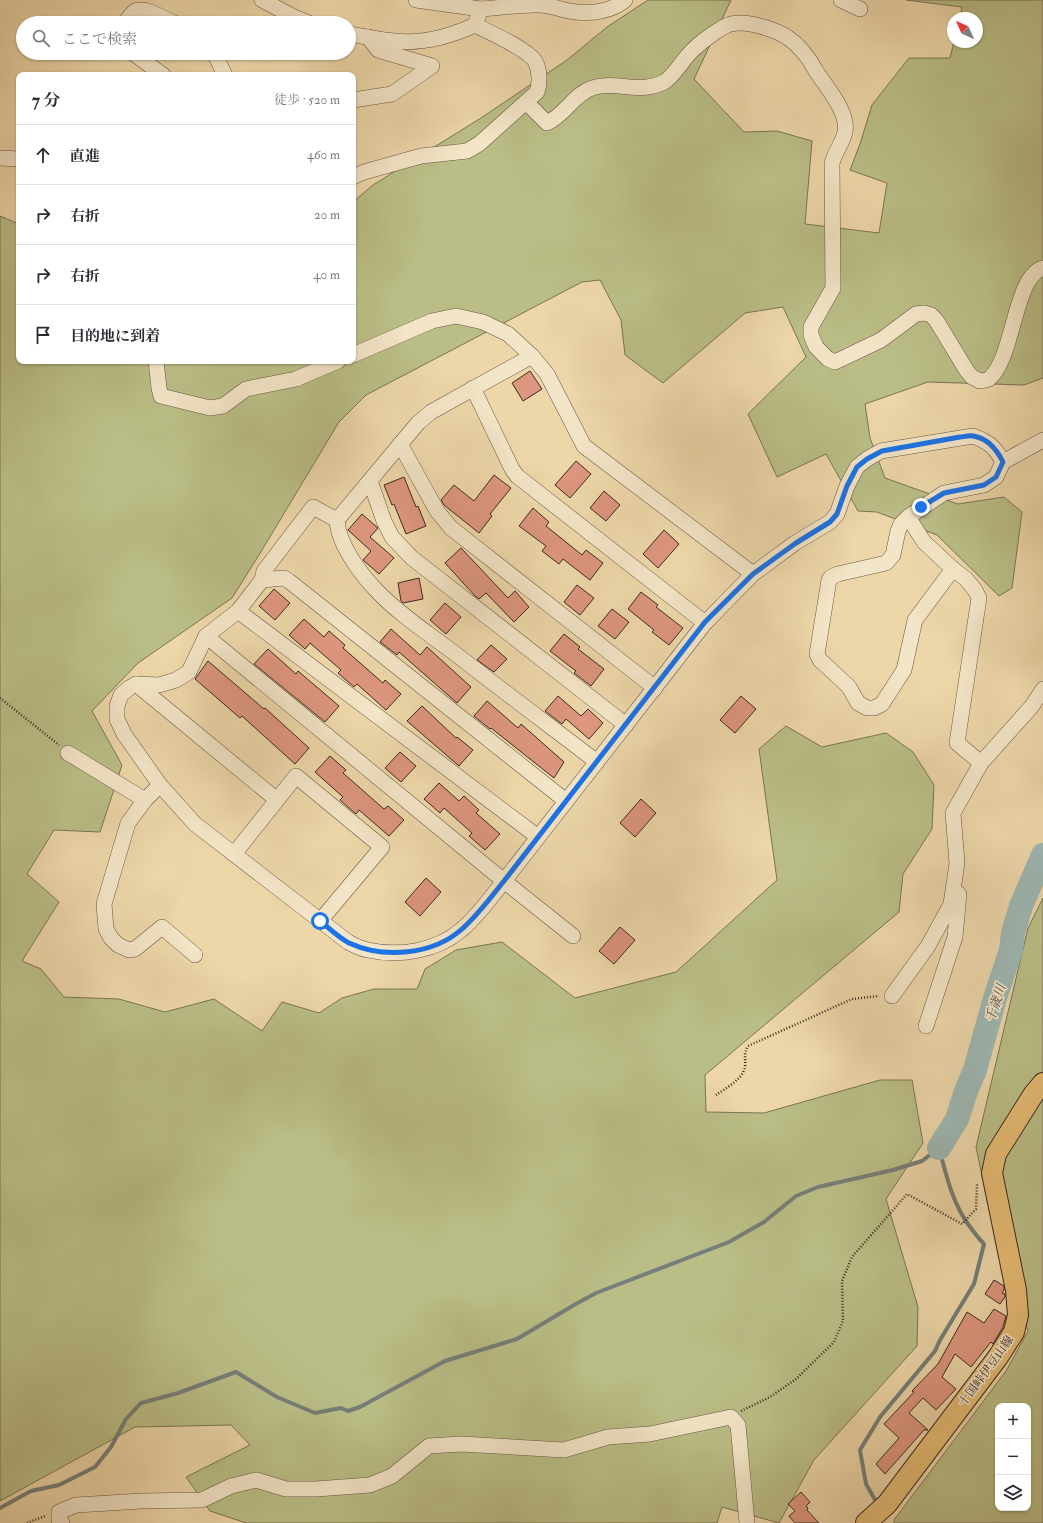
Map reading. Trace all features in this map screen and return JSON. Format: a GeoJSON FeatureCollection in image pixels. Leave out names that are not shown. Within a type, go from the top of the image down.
{"type":"FeatureCollection","features":[{"type":"Feature","properties":{"kind":"main road","name":"十国峠伊豆山線"},"geometry":{"type":"LineString","coordinates":[[876,1514],[998,1357],[1014,1332],[1018,1315],[1016,1290],[992,1173],[996,1154],[1043,1083]]}},
{"type":"Feature","properties":{"kind":"street"},"geometry":{"type":"LineString","coordinates":[[262,0],[292,16]]}},
{"type":"Feature","properties":{"kind":"street"},"geometry":{"type":"LineString","coordinates":[[416,0],[481,9],[539,5],[575,12],[591,12],[608,9],[625,0]]}},
{"type":"Feature","properties":{"kind":"street"},"geometry":{"type":"LineString","coordinates":[[840,0],[860,9]]}},
{"type":"Feature","properties":{"kind":"street"},"geometry":{"type":"LineString","coordinates":[[128,16],[133,5],[141,10],[157,16]]}},
{"type":"Feature","properties":{"kind":"street"},"geometry":{"type":"LineString","coordinates":[[356,35],[396,41],[425,40],[460,32],[475,25],[481,9]]}},
{"type":"Feature","properties":{"kind":"street"},"geometry":{"type":"LineString","coordinates":[[526,102],[547,123],[554,120],[582,93],[590,88],[602,85],[638,88],[653,86],[665,82],[684,58],[703,40],[731,24],[751,24],[787,37],[808,57],[821,79],[832,93],[845,119],[845,133],[834,154],[832,162],[833,288],[811,327],[811,335],[816,347],[828,359],[835,362],[881,340],[916,314],[924,313],[930,315],[936,320],[972,377],[980,381],[988,380],[996,370],[1003,355],[1026,285],[1033,274],[1043,268]]}},
{"type":"Feature","properties":{"kind":"street"},"geometry":{"type":"LineString","coordinates":[[356,176],[421,156],[467,151],[479,144],[537,92],[539,86],[538,71],[535,62],[530,55],[475,25]]}},
{"type":"Feature","properties":{"kind":"street"},"geometry":{"type":"LineString","coordinates":[[356,100],[392,94],[432,66],[378,50],[368,37]]}},
{"type":"Feature","properties":{"kind":"street"},"geometry":{"type":"LineString","coordinates":[[143,60],[159,72]]}},
{"type":"Feature","properties":{"kind":"street"},"geometry":{"type":"LineString","coordinates":[[218,60],[224,72]]}},
{"type":"Feature","properties":{"kind":"street"},"geometry":{"type":"LineString","coordinates":[[0,158],[16,159]]}},
{"type":"Feature","properties":{"kind":"street"},"geometry":{"type":"LineString","coordinates":[[356,354],[432,321],[456,316],[483,322],[508,334],[532,356],[547,374],[584,446],[753,574]]}},
{"type":"Feature","properties":{"kind":"street"},"geometry":{"type":"LineString","coordinates":[[532,356],[431,412],[418,423],[337,520],[337,530],[359,570],[378,592],[420,627],[597,762]]}},
{"type":"Feature","properties":{"kind":"street"},"geometry":{"type":"LineString","coordinates":[[156,364],[161,396],[210,408],[223,406],[246,389],[296,379],[331,364]]}},
{"type":"Feature","properties":{"kind":"street"},"geometry":{"type":"LineString","coordinates":[[474,388],[512,469],[517,476],[705,622]]}},
{"type":"Feature","properties":{"kind":"street"},"geometry":{"type":"LineString","coordinates":[[337,520],[313,507],[264,571],[262,580],[238,610],[206,636],[189,672],[176,680],[159,685],[136,684],[121,695],[117,706],[117,719],[124,734],[160,785],[195,824],[348,942],[367,950],[384,952],[410,952],[439,944],[461,930],[481,910],[705,622],[753,574],[796,543],[830,522],[837,514],[847,486],[857,467],[867,459],[882,451],[973,436],[984,440],[996,449],[1003,462]]}},
{"type":"Feature","properties":{"kind":"street"},"geometry":{"type":"LineString","coordinates":[[953,569],[915,620],[904,670],[886,699],[882,704],[874,708],[863,706],[855,699],[849,687],[820,660],[817,654],[829,580],[834,575],[886,563],[893,556],[898,531],[901,524],[908,517],[944,493],[984,485],[996,477],[1003,462],[1043,440]]}},
{"type":"Feature","properties":{"kind":"street"},"geometry":{"type":"LineString","coordinates":[[400,444],[437,512],[451,528],[655,688]]}},
{"type":"Feature","properties":{"kind":"street"},"geometry":{"type":"LineString","coordinates":[[370,481],[384,521],[392,537],[412,558],[626,725]]}},
{"type":"Feature","properties":{"kind":"street"},"geometry":{"type":"LineString","coordinates":[[908,517],[924,542],[966,579],[975,590],[979,598],[957,743],[981,763]]}},
{"type":"Feature","properties":{"kind":"street"},"geometry":{"type":"LineString","coordinates":[[262,580],[284,578],[566,801]]}},
{"type":"Feature","properties":{"kind":"street"},"geometry":{"type":"LineString","coordinates":[[238,610],[538,837]]}},
{"type":"Feature","properties":{"kind":"street"},"geometry":{"type":"LineString","coordinates":[[206,636],[573,936]]}},
{"type":"Feature","properties":{"kind":"street"},"geometry":{"type":"LineString","coordinates":[[136,684],[277,800]]}},
{"type":"Feature","properties":{"kind":"street"},"geometry":{"type":"LineString","coordinates":[[892,996],[928,946],[951,904],[956,863],[953,813],[981,763],[1032,706],[1043,689]]}},
{"type":"Feature","properties":{"kind":"street"},"geometry":{"type":"LineString","coordinates":[[68,753],[146,800]]}},
{"type":"Feature","properties":{"kind":"street"},"geometry":{"type":"LineString","coordinates":[[234,854],[296,776],[382,847],[320,921]]}},
{"type":"Feature","properties":{"kind":"street"},"geometry":{"type":"LineString","coordinates":[[160,785],[128,823],[104,904],[106,929],[111,938],[118,945],[129,950],[134,949],[162,927],[196,955]]}},
{"type":"Feature","properties":{"kind":"street"},"geometry":{"type":"LineString","coordinates":[[926,1026],[955,937],[960,880],[955,872]]}},
{"type":"Feature","properties":{"kind":"street"},"geometry":{"type":"LineString","coordinates":[[61,1517],[76,1505],[142,1501],[202,1500],[231,1486],[256,1480],[286,1489],[316,1489],[370,1485],[392,1476],[429,1446],[461,1444],[564,1450],[608,1436],[650,1434],[731,1417],[738,1425],[747,1523]]}},
{"type":"Feature","properties":{"kind":"path"},"geometry":{"type":"LineString","coordinates":[[0,698],[68,753]]}},
{"type":"Feature","properties":{"kind":"path"},"geometry":{"type":"LineString","coordinates":[[716,1095],[739,1078],[745,1068],[744,1053],[748,1046],[852,999],[892,996]]}},
{"type":"Feature","properties":{"kind":"path"},"geometry":{"type":"LineString","coordinates":[[731,1417],[743,1409],[770,1397],[796,1379],[834,1342],[843,1321],[842,1281],[852,1257],[907,1194],[962,1224],[976,1209],[977,1183]]}},
{"type":"Feature","properties":{"kind":"path"},"geometry":{"type":"LineString","coordinates":[[27,1523],[61,1517]]}},
{"type":"Feature","properties":{"kind":"green space"},"geometry":{"type":"Polygon","coordinates":[[[648,0],[731,0],[694,79],[744,132],[777,131],[812,141],[805,224],[879,233],[887,183],[850,170],[872,105],[909,58],[950,58],[952,48],[983,48],[983,12],[961,12],[962,7],[906,0],[1043,0],[1043,378],[1024,385],[928,382],[865,404],[870,438],[885,478],[958,504],[1004,497],[1022,512],[1012,588],[999,596],[937,535],[877,512],[858,511],[826,454],[777,477],[748,414],[806,357],[783,307],[745,313],[663,383],[625,355],[621,320],[600,280],[582,282],[366,395],[339,422],[232,598],[138,663],[92,711],[122,765],[100,832],[54,830],[27,874],[59,902],[22,961],[41,969],[64,997],[119,999],[165,1012],[214,999],[262,1031],[282,1002],[319,1013],[342,998],[374,989],[417,989],[425,969],[456,950],[502,942],[575,998],[676,972],[777,880],[759,749],[786,726],[822,747],[886,733],[913,752],[934,785],[932,829],[903,874],[899,912],[705,1075],[706,1112],[764,1113],[880,1080],[912,1080],[923,1143],[886,1199],[918,1307],[917,1346],[814,1460],[779,1523],[722,1507],[717,1523],[246,1523],[210,1511],[186,1477],[250,1445],[231,1425],[135,1427],[0,1501],[0,216],[16,223],[16,364],[356,364],[356,199],[373,185],[481,118],[567,60],[607,27],[648,0]]]}},
{"type":"Feature","properties":{"kind":"green space"},"geometry":{"type":"Polygon","coordinates":[[[1043,898],[1043,1523],[894,1523],[894,1520],[1006,1371],[1028,1331],[992,1223],[976,1147],[1028,928],[1043,898]]]}},
{"type":"Feature","properties":{"kind":"building"},"geometry":{"type":"Polygon","coordinates":[[[530,371],[542,389],[523,401],[512,383],[530,371]]]}},
{"type":"Feature","properties":{"kind":"building"},"geometry":{"type":"Polygon","coordinates":[[[576,461],[591,474],[570,498],[555,485],[576,461]]]}},
{"type":"Feature","properties":{"kind":"building"},"geometry":{"type":"Polygon","coordinates":[[[494,475],[511,488],[490,514],[492,516],[479,533],[444,505],[441,500],[454,485],[474,501],[494,475]]]}},
{"type":"Feature","properties":{"kind":"building"},"geometry":{"type":"Polygon","coordinates":[[[404,477],[416,507],[418,506],[426,526],[406,534],[394,504],[392,505],[384,485],[404,477]]]}},
{"type":"Feature","properties":{"kind":"building"},"geometry":{"type":"Polygon","coordinates":[[[604,491],[620,505],[606,521],[590,508],[604,491]]]}},
{"type":"Feature","properties":{"kind":"building"},"geometry":{"type":"Polygon","coordinates":[[[533,508],[549,522],[546,526],[582,555],[586,550],[603,563],[590,580],[563,559],[559,564],[542,551],[546,546],[519,526],[533,508]]]}},
{"type":"Feature","properties":{"kind":"building"},"geometry":{"type":"Polygon","coordinates":[[[362,514],[378,528],[370,537],[394,558],[379,574],[363,560],[371,551],[348,530],[362,514]]]}},
{"type":"Feature","properties":{"kind":"building"},"geometry":{"type":"Polygon","coordinates":[[[664,530],[679,544],[658,568],[643,554],[664,530]]]}},
{"type":"Feature","properties":{"kind":"building"},"geometry":{"type":"Polygon","coordinates":[[[461,548],[508,598],[515,591],[529,607],[514,622],[486,593],[479,599],[475,596],[445,563],[461,548]]]}},
{"type":"Feature","properties":{"kind":"building"},"geometry":{"type":"Polygon","coordinates":[[[419,578],[423,599],[403,603],[401,601],[398,583],[419,578]]]}},
{"type":"Feature","properties":{"kind":"building"},"geometry":{"type":"Polygon","coordinates":[[[577,585],[594,598],[580,615],[564,602],[577,585]]]}},
{"type":"Feature","properties":{"kind":"building"},"geometry":{"type":"Polygon","coordinates":[[[274,589],[290,603],[275,620],[259,606],[274,589]]]}},
{"type":"Feature","properties":{"kind":"building"},"geometry":{"type":"Polygon","coordinates":[[[641,592],[658,605],[656,607],[683,628],[669,645],[652,632],[654,630],[628,609],[641,592]]]}},
{"type":"Feature","properties":{"kind":"building"},"geometry":{"type":"Polygon","coordinates":[[[445,603],[461,617],[446,634],[430,620],[445,603]]]}},
{"type":"Feature","properties":{"kind":"building"},"geometry":{"type":"Polygon","coordinates":[[[612,609],[629,622],[615,639],[598,626],[612,609]]]}},
{"type":"Feature","properties":{"kind":"building"},"geometry":{"type":"Polygon","coordinates":[[[304,619],[324,637],[329,631],[345,645],[343,648],[383,683],[385,680],[401,694],[386,710],[357,684],[354,687],[338,673],[341,670],[310,643],[305,649],[289,635],[304,619]]]}},
{"type":"Feature","properties":{"kind":"building"},"geometry":{"type":"Polygon","coordinates":[[[391,629],[420,655],[427,647],[471,687],[457,703],[399,652],[397,655],[380,642],[391,629]]]}},
{"type":"Feature","properties":{"kind":"building"},"geometry":{"type":"Polygon","coordinates":[[[564,634],[580,647],[578,649],[604,669],[591,686],[574,673],[576,671],[550,651],[564,634]]]}},
{"type":"Feature","properties":{"kind":"building"},"geometry":{"type":"Polygon","coordinates":[[[491,645],[507,659],[494,672],[477,660],[491,645]]]}},
{"type":"Feature","properties":{"kind":"building"},"geometry":{"type":"Polygon","coordinates":[[[268,649],[296,674],[298,671],[339,706],[325,722],[254,664],[268,649]]]}},
{"type":"Feature","properties":{"kind":"building"},"geometry":{"type":"Polygon","coordinates":[[[208,661],[264,709],[265,708],[309,748],[295,764],[242,716],[240,718],[195,679],[208,661]]]}},
{"type":"Feature","properties":{"kind":"building"},"geometry":{"type":"Polygon","coordinates":[[[558,696],[581,716],[588,709],[603,723],[589,739],[566,719],[562,724],[545,711],[558,696]]]}},
{"type":"Feature","properties":{"kind":"building"},"geometry":{"type":"Polygon","coordinates":[[[741,696],[756,709],[735,733],[720,720],[741,696]]]}},
{"type":"Feature","properties":{"kind":"building"},"geometry":{"type":"Polygon","coordinates":[[[487,701],[518,728],[521,724],[564,762],[554,778],[474,716],[487,701]]]}},
{"type":"Feature","properties":{"kind":"building"},"geometry":{"type":"Polygon","coordinates":[[[422,706],[456,738],[457,737],[473,750],[459,766],[407,721],[422,706]]]}},
{"type":"Feature","properties":{"kind":"building"},"geometry":{"type":"Polygon","coordinates":[[[400,752],[416,766],[401,782],[385,768],[400,752]]]}},
{"type":"Feature","properties":{"kind":"building"},"geometry":{"type":"Polygon","coordinates":[[[330,756],[346,770],[343,773],[384,809],[388,806],[404,820],[389,836],[359,810],[356,814],[340,800],[343,797],[315,772],[330,756]]]}},
{"type":"Feature","properties":{"kind":"building"},"geometry":{"type":"Polygon","coordinates":[[[439,783],[459,801],[464,796],[479,810],[476,813],[500,834],[485,850],[469,836],[472,833],[444,808],[440,813],[424,799],[439,783]]]}},
{"type":"Feature","properties":{"kind":"building"},"geometry":{"type":"Polygon","coordinates":[[[641,799],[656,813],[635,837],[620,823],[641,799]]]}},
{"type":"Feature","properties":{"kind":"building"},"geometry":{"type":"Polygon","coordinates":[[[426,878],[441,892],[420,916],[405,902],[426,878]]]}},
{"type":"Feature","properties":{"kind":"building"},"geometry":{"type":"Polygon","coordinates":[[[620,927],[635,940],[614,964],[599,951],[620,927]]]}},
{"type":"Feature","properties":{"kind":"building"},"geometry":{"type":"Polygon","coordinates":[[[994,1280],[1004,1286],[1002,1293],[1005,1294],[1005,1297],[1000,1304],[985,1294],[994,1280]]]}},
{"type":"Feature","properties":{"kind":"building"},"geometry":{"type":"Polygon","coordinates":[[[994,1309],[1006,1316],[1003,1327],[993,1344],[991,1342],[971,1367],[955,1354],[942,1377],[956,1389],[936,1410],[923,1398],[909,1413],[928,1430],[924,1430],[885,1474],[876,1464],[899,1438],[884,1424],[914,1392],[912,1391],[938,1364],[967,1312],[984,1323],[994,1309]]]}},
{"type":"Feature","properties":{"kind":"building"},"geometry":{"type":"Polygon","coordinates":[[[801,1492],[810,1502],[806,1506],[808,1508],[807,1510],[819,1523],[795,1523],[789,1516],[795,1511],[788,1504],[801,1492]]]}},
{"type":"Feature","properties":{"kind":"waterway","name":"千歳川"},"geometry":{"type":"LineString","coordinates":[[939,1148],[957,1119],[966,1091],[975,1070],[995,998],[1011,950],[1013,933],[1021,906],[1043,855]]}},
{"type":"Feature","properties":{"kind":"waterway"},"geometry":{"type":"LineString","coordinates":[[0,1508],[31,1491],[59,1485],[95,1467],[111,1447],[126,1419],[141,1403],[178,1393],[236,1372],[277,1397],[315,1413],[341,1408],[348,1411],[360,1407],[445,1361],[517,1339],[596,1293],[729,1242],[764,1222],[796,1196],[818,1187],[893,1170],[922,1161],[939,1148],[950,1188],[962,1215],[984,1244],[974,1284],[940,1340],[935,1351],[880,1417],[860,1450],[866,1484],[878,1505]]}},
{"type":"Feature","properties":{"kind":"route"},"geometry":{"type":"LineString","coordinates":[[320,921],[348,942],[367,950],[384,952],[410,952],[439,944],[461,930],[481,910],[504,881],[705,622],[753,574],[796,543],[830,522],[837,514],[847,486],[857,467],[867,459],[882,451],[960,437],[973,436],[984,440],[996,449],[1003,462],[996,477],[984,485],[944,493],[921,507]]}}]}
